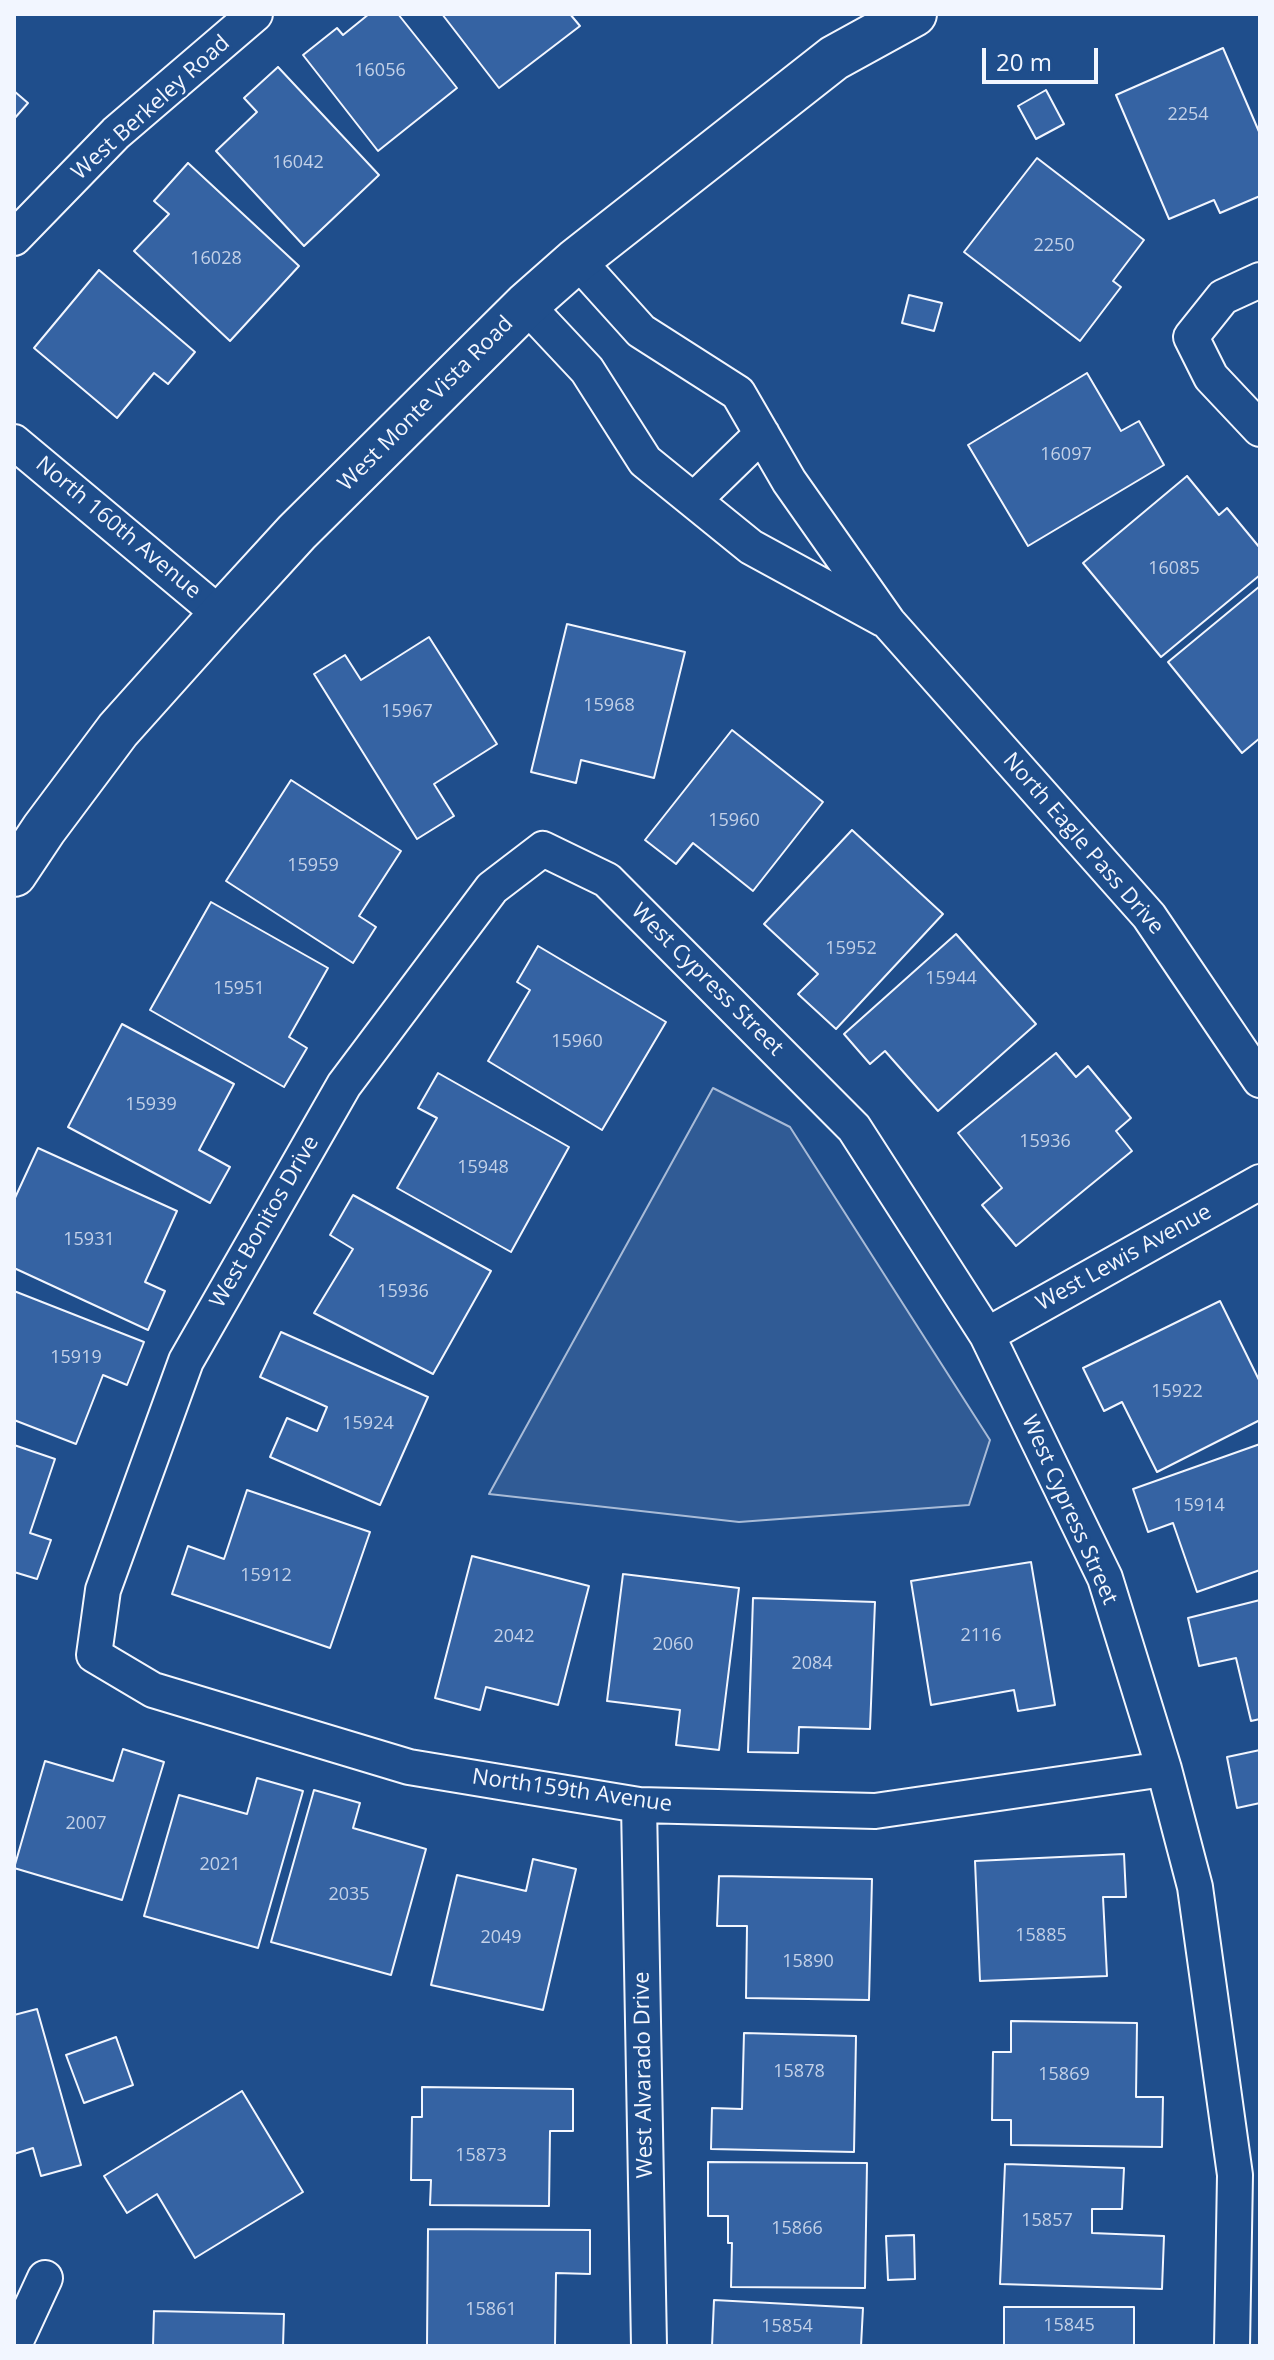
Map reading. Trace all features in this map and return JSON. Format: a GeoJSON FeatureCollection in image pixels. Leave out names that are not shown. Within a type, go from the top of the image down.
{"type":"FeatureCollection","features":[{"type":"Feature","properties":{"kind":"street","name":"West Berkeley Road"},"geometry":{"type":"LineString","coordinates":[[14,238],[116,133],[255,14]]}},
{"type":"Feature","properties":{"kind":"street","name":"West Monte Vista Road"},"geometry":{"type":"LineString","coordinates":[[14,874],[118,730],[221,615],[297,532],[526,305],[577,260],[834,58],[914,14]]}},
{"type":"Feature","properties":{"kind":"street","name":"North Eagle Pass Drive"},"geometry":{"type":"LineString","coordinates":[[577,260],[641,331],[738,393],[789,481],[888,622],[1149,916],[1260,1080]]}},
{"type":"Feature","properties":{"kind":"street"},"geometry":{"type":"LineString","coordinates":[[1260,280],[1223,297],[1191,337],[1211,377],[1260,429]]}},
{"type":"Feature","properties":{"kind":"street","name":"North Eagle Pass Drive"},"geometry":{"type":"LineString","coordinates":[[526,305],[587,370],[645,461],[751,547],[888,622]]}},
{"type":"Feature","properties":{"kind":"street"},"geometry":{"type":"LineString","coordinates":[[694,500],[762,434]]}},
{"type":"Feature","properties":{"kind":"street","name":"North 160th Avenue"},"geometry":{"type":"LineString","coordinates":[[14,442],[221,615]]}},
{"type":"Feature","properties":{"kind":"street","name":"West Cypress Street"},"geometry":{"type":"LineString","coordinates":[[543,849],[607,880],[854,1128],[987,1335],[1105,1578],[1164,1769],[1195,1887],[1235,2175],[1232,2346]]}},
{"type":"Feature","properties":{"kind":"street","name":"West Bonitos Drive"},"geometry":{"type":"LineString","coordinates":[[94,1655],[103,1590],[186,1361],[344,1085],[492,888],[543,849]]}},
{"type":"Feature","properties":{"kind":"street","name":"West Lewis Avenue"},"geometry":{"type":"LineString","coordinates":[[987,1335],[1260,1182]]}},
{"type":"Feature","properties":{"kind":"street","name":"North159th Avenue"},"geometry":{"type":"LineString","coordinates":[[94,1655],[153,1690],[409,1767],[639,1805],[875,1811],[1164,1769]]}},
{"type":"Feature","properties":{"kind":"street","name":"West Alvarado Drive"},"geometry":{"type":"LineString","coordinates":[[639,1805],[649,2346]]}},
{"type":"Feature","properties":{"kind":"street"},"geometry":{"type":"LineString","coordinates":[[14,2345],[45,2278]]}},
{"type":"Feature","properties":{"kind":"shaded area"},"geometry":{"type":"Polygon","coordinates":[[[713,1088],[790,1127],[990,1440],[969,1505],[739,1522],[489,1494],[713,1088]]]}},
{"type":"Feature","properties":{"kind":"building"},"geometry":{"type":"Polygon","coordinates":[[[369,14],[398,14],[457,88],[378,151],[303,55],[337,28],[343,35],[369,14]]]}},
{"type":"Feature","properties":{"kind":"building"},"geometry":{"type":"Polygon","coordinates":[[[442,14],[570,14],[580,26],[499,88],[442,14]]]}},
{"type":"Feature","properties":{"kind":"building"},"geometry":{"type":"Polygon","coordinates":[[[1223,48],[1260,134],[1260,196],[1220,213],[1214,200],[1169,219],[1116,95],[1223,48]]]}},
{"type":"Feature","properties":{"kind":"building"},"geometry":{"type":"Polygon","coordinates":[[[278,67],[379,175],[304,246],[216,151],[257,112],[244,98],[278,67]]]}},
{"type":"Feature","properties":{"kind":"building"},"geometry":{"type":"Polygon","coordinates":[[[1046,90],[1064,124],[1036,139],[1018,106],[1046,90]]]}},
{"type":"Feature","properties":{"kind":"building"},"geometry":{"type":"Polygon","coordinates":[[[14,91],[28,103],[14,119],[14,91]]]}},
{"type":"Feature","properties":{"kind":"building"},"geometry":{"type":"Polygon","coordinates":[[[1037,158],[1144,240],[1113,281],[1121,287],[1080,341],[964,252],[1037,158]]]}},
{"type":"Feature","properties":{"kind":"building"},"geometry":{"type":"Polygon","coordinates":[[[188,163],[299,266],[230,341],[134,251],[169,214],[154,201],[188,163]]]}},
{"type":"Feature","properties":{"kind":"building"},"geometry":{"type":"Polygon","coordinates":[[[99,270],[195,352],[168,384],[154,373],[117,418],[34,348],[99,270]]]}},
{"type":"Feature","properties":{"kind":"building"},"geometry":{"type":"Polygon","coordinates":[[[909,295],[942,303],[934,331],[902,323],[909,295]]]}},
{"type":"Feature","properties":{"kind":"building"},"geometry":{"type":"Polygon","coordinates":[[[1087,373],[1121,431],[1139,421],[1164,465],[1028,546],[968,445],[1087,373]]]}},
{"type":"Feature","properties":{"kind":"building"},"geometry":{"type":"Polygon","coordinates":[[[1187,476],[1219,515],[1227,508],[1260,548],[1260,575],[1161,657],[1083,563],[1187,476]]]}},
{"type":"Feature","properties":{"kind":"building"},"geometry":{"type":"Polygon","coordinates":[[[1260,586],[1260,738],[1242,753],[1168,662],[1260,586]]]}},
{"type":"Feature","properties":{"kind":"building"},"geometry":{"type":"Polygon","coordinates":[[[567,624],[685,652],[654,778],[581,760],[576,783],[531,772],[567,624]]]}},
{"type":"Feature","properties":{"kind":"building"},"geometry":{"type":"Polygon","coordinates":[[[429,637],[497,744],[434,784],[454,816],[417,839],[314,674],[345,655],[361,680],[429,637]]]}},
{"type":"Feature","properties":{"kind":"building"},"geometry":{"type":"Polygon","coordinates":[[[732,730],[823,802],[753,891],[693,843],[676,864],[645,840],[732,730]]]}},
{"type":"Feature","properties":{"kind":"building"},"geometry":{"type":"Polygon","coordinates":[[[291,780],[401,851],[359,916],[376,927],[353,963],[226,881],[291,780]]]}},
{"type":"Feature","properties":{"kind":"building"},"geometry":{"type":"Polygon","coordinates":[[[852,830],[943,914],[836,1029],[798,994],[818,974],[764,924],[852,830]]]}},
{"type":"Feature","properties":{"kind":"building"},"geometry":{"type":"Polygon","coordinates":[[[211,902],[328,968],[289,1037],[307,1048],[284,1087],[150,1010],[211,902]]]}},
{"type":"Feature","properties":{"kind":"building"},"geometry":{"type":"Polygon","coordinates":[[[956,934],[1036,1024],[938,1111],[885,1051],[870,1064],[844,1034],[956,934]]]}},
{"type":"Feature","properties":{"kind":"building"},"geometry":{"type":"Polygon","coordinates":[[[538,946],[666,1022],[602,1130],[488,1061],[530,990],[517,982],[538,946]]]}},
{"type":"Feature","properties":{"kind":"building"},"geometry":{"type":"Polygon","coordinates":[[[122,1024],[234,1084],[199,1150],[230,1167],[210,1203],[68,1127],[122,1024]]]}},
{"type":"Feature","properties":{"kind":"building"},"geometry":{"type":"Polygon","coordinates":[[[1056,1053],[1076,1077],[1088,1066],[1131,1118],[1116,1131],[1132,1151],[1016,1246],[982,1205],[1002,1188],[958,1133],[1056,1053]]]}},
{"type":"Feature","properties":{"kind":"building"},"geometry":{"type":"Polygon","coordinates":[[[438,1073],[569,1147],[511,1252],[397,1188],[437,1118],[418,1108],[438,1073]]]}},
{"type":"Feature","properties":{"kind":"building"},"geometry":{"type":"Polygon","coordinates":[[[38,1148],[177,1211],[145,1282],[165,1291],[148,1330],[14,1268],[14,1200],[38,1148]]]}},
{"type":"Feature","properties":{"kind":"building"},"geometry":{"type":"Polygon","coordinates":[[[353,1195],[491,1271],[433,1374],[314,1313],[353,1249],[330,1235],[353,1195]]]}},
{"type":"Feature","properties":{"kind":"building"},"geometry":{"type":"Polygon","coordinates":[[[14,1291],[144,1342],[127,1385],[103,1375],[76,1444],[14,1420],[14,1291]]]}},
{"type":"Feature","properties":{"kind":"building"},"geometry":{"type":"Polygon","coordinates":[[[1220,1301],[1260,1382],[1260,1420],[1157,1472],[1122,1402],[1104,1411],[1083,1368],[1220,1301]]]}},
{"type":"Feature","properties":{"kind":"building"},"geometry":{"type":"Polygon","coordinates":[[[281,1332],[428,1397],[380,1505],[270,1457],[287,1418],[317,1431],[327,1407],[260,1377],[281,1332]]]}},
{"type":"Feature","properties":{"kind":"building"},"geometry":{"type":"Polygon","coordinates":[[[1260,1444],[1260,1570],[1197,1592],[1173,1523],[1148,1532],[1133,1489],[1260,1444]]]}},
{"type":"Feature","properties":{"kind":"building"},"geometry":{"type":"Polygon","coordinates":[[[14,1445],[55,1459],[30,1533],[51,1540],[37,1579],[14,1572],[14,1445]]]}},
{"type":"Feature","properties":{"kind":"building"},"geometry":{"type":"Polygon","coordinates":[[[247,1490],[370,1532],[330,1648],[172,1594],[188,1546],[224,1559],[247,1490]]]}},
{"type":"Feature","properties":{"kind":"building"},"geometry":{"type":"Polygon","coordinates":[[[472,1556],[589,1586],[558,1705],[486,1687],[480,1710],[435,1698],[472,1556]]]}},
{"type":"Feature","properties":{"kind":"building"},"geometry":{"type":"Polygon","coordinates":[[[1031,1562],[1055,1705],[1018,1711],[1014,1690],[931,1705],[911,1581],[1031,1562]]]}},
{"type":"Feature","properties":{"kind":"building"},"geometry":{"type":"Polygon","coordinates":[[[623,1574],[739,1588],[719,1750],[676,1745],[680,1710],[607,1701],[623,1574]]]}},
{"type":"Feature","properties":{"kind":"building"},"geometry":{"type":"Polygon","coordinates":[[[753,1598],[875,1602],[870,1729],[799,1727],[798,1753],[748,1752],[753,1598]]]}},
{"type":"Feature","properties":{"kind":"building"},"geometry":{"type":"Polygon","coordinates":[[[1260,1600],[1260,1719],[1251,1721],[1236,1658],[1199,1666],[1188,1618],[1260,1600]]]}},
{"type":"Feature","properties":{"kind":"building"},"geometry":{"type":"Polygon","coordinates":[[[123,1749],[164,1762],[122,1900],[14,1868],[45,1761],[113,1781],[123,1749]]]}},
{"type":"Feature","properties":{"kind":"building"},"geometry":{"type":"Polygon","coordinates":[[[1260,1750],[1260,1803],[1237,1808],[1227,1757],[1260,1750]]]}},
{"type":"Feature","properties":{"kind":"building"},"geometry":{"type":"Polygon","coordinates":[[[257,1778],[303,1791],[258,1948],[144,1916],[179,1795],[247,1814],[257,1778]]]}},
{"type":"Feature","properties":{"kind":"building"},"geometry":{"type":"Polygon","coordinates":[[[314,1790],[360,1803],[353,1828],[426,1849],[391,1975],[271,1942],[314,1790]]]}},
{"type":"Feature","properties":{"kind":"building"},"geometry":{"type":"Polygon","coordinates":[[[1124,1854],[1126,1897],[1103,1897],[1107,1976],[980,1981],[975,1861],[1124,1854]]]}},
{"type":"Feature","properties":{"kind":"building"},"geometry":{"type":"Polygon","coordinates":[[[533,1859],[576,1869],[543,2010],[431,1985],[457,1875],[526,1891],[533,1859]]]}},
{"type":"Feature","properties":{"kind":"building"},"geometry":{"type":"Polygon","coordinates":[[[719,1876],[872,1879],[869,2000],[746,1998],[747,1926],[717,1926],[719,1876]]]}},
{"type":"Feature","properties":{"kind":"building"},"geometry":{"type":"Polygon","coordinates":[[[37,2009],[81,2165],[41,2176],[33,2148],[14,2154],[14,2015],[37,2009]]]}},
{"type":"Feature","properties":{"kind":"building"},"geometry":{"type":"Polygon","coordinates":[[[1011,2021],[1137,2023],[1136,2097],[1163,2097],[1162,2147],[1011,2145],[1011,2120],[992,2120],[993,2052],[1011,2052],[1011,2021]]]}},
{"type":"Feature","properties":{"kind":"building"},"geometry":{"type":"Polygon","coordinates":[[[744,2033],[856,2036],[854,2152],[711,2149],[712,2108],[742,2109],[744,2033]]]}},
{"type":"Feature","properties":{"kind":"building"},"geometry":{"type":"Polygon","coordinates":[[[116,2037],[133,2085],[84,2103],[66,2055],[116,2037]]]}},
{"type":"Feature","properties":{"kind":"building"},"geometry":{"type":"Polygon","coordinates":[[[422,2087],[573,2089],[573,2131],[550,2131],[549,2206],[430,2205],[431,2180],[411,2180],[412,2117],[422,2117],[422,2087]]]}},
{"type":"Feature","properties":{"kind":"building"},"geometry":{"type":"Polygon","coordinates":[[[242,2091],[303,2192],[195,2258],[157,2194],[127,2213],[104,2176],[242,2091]]]}},
{"type":"Feature","properties":{"kind":"building"},"geometry":{"type":"Polygon","coordinates":[[[708,2162],[867,2163],[865,2288],[731,2287],[732,2243],[728,2243],[728,2216],[708,2216],[708,2162]]]}},
{"type":"Feature","properties":{"kind":"building"},"geometry":{"type":"Polygon","coordinates":[[[1005,2164],[1124,2168],[1122,2209],[1092,2209],[1092,2233],[1164,2236],[1162,2289],[1000,2284],[1005,2164]]]}},
{"type":"Feature","properties":{"kind":"building"},"geometry":{"type":"Polygon","coordinates":[[[428,2229],[590,2230],[590,2274],[556,2273],[555,2346],[427,2346],[428,2229]]]}},
{"type":"Feature","properties":{"kind":"building"},"geometry":{"type":"Polygon","coordinates":[[[914,2235],[915,2279],[888,2280],[886,2236],[914,2235]]]}},
{"type":"Feature","properties":{"kind":"building"},"geometry":{"type":"Polygon","coordinates":[[[714,2300],[863,2308],[861,2346],[712,2346],[714,2300]]]}},
{"type":"Feature","properties":{"kind":"building"},"geometry":{"type":"Polygon","coordinates":[[[1004,2307],[1134,2307],[1134,2346],[1004,2346],[1004,2307]]]}},
{"type":"Feature","properties":{"kind":"building"},"geometry":{"type":"Polygon","coordinates":[[[154,2311],[284,2314],[283,2346],[153,2346],[154,2311]]]}}]}
